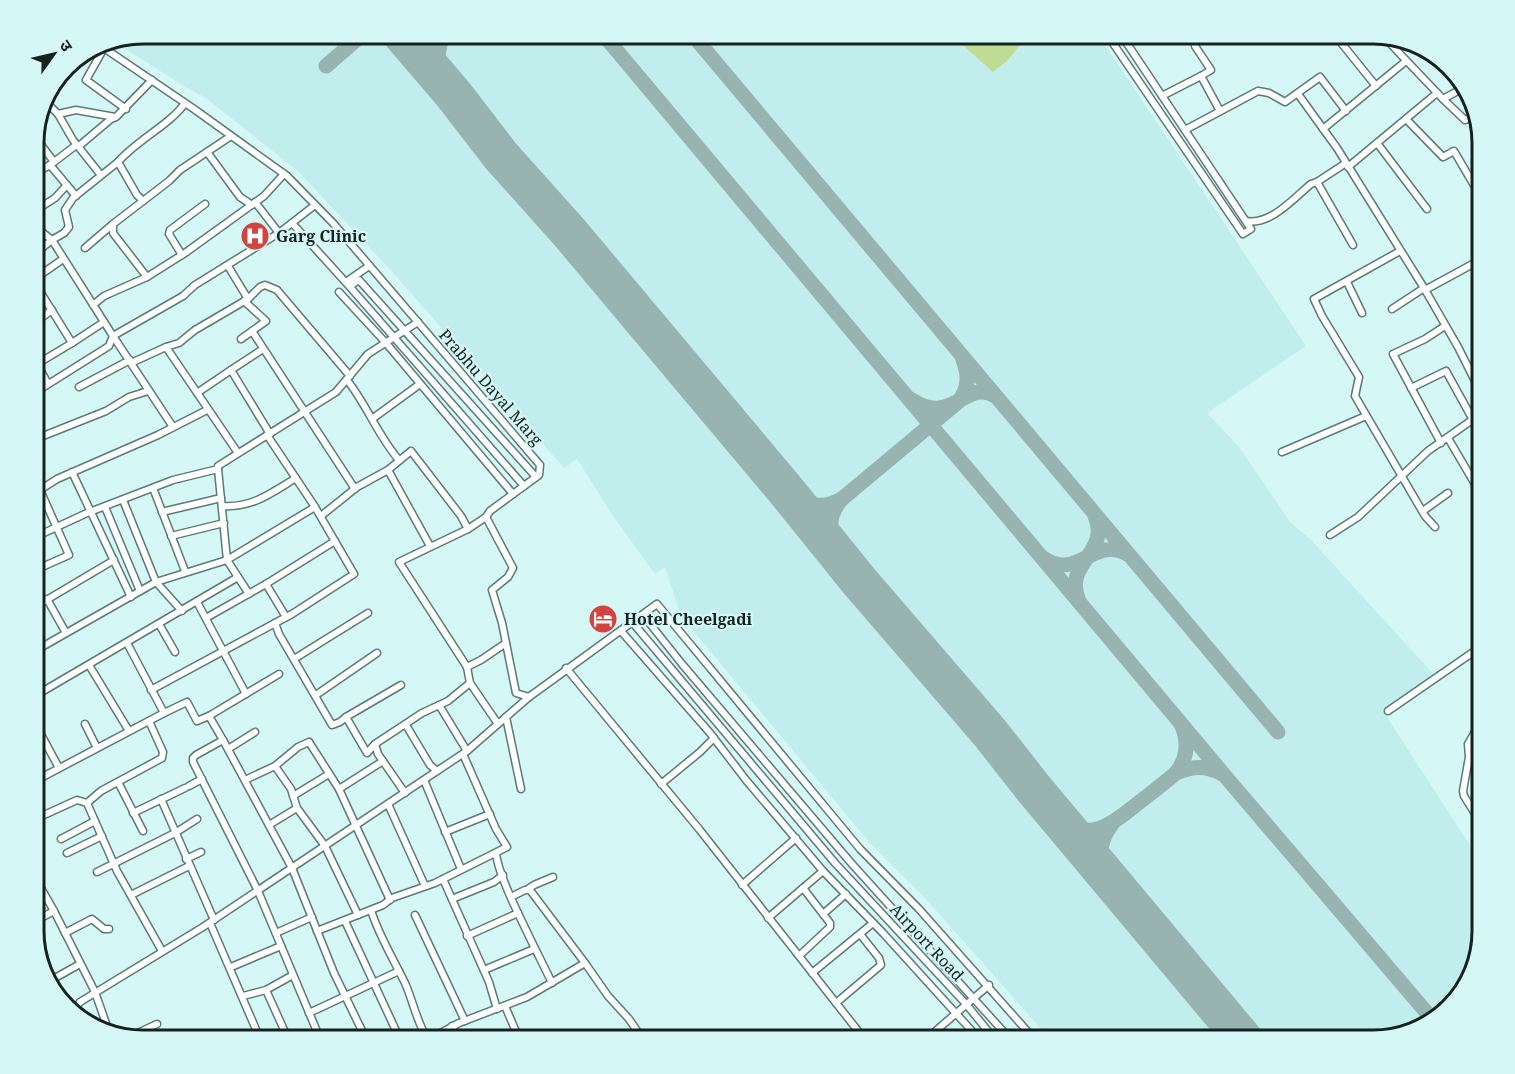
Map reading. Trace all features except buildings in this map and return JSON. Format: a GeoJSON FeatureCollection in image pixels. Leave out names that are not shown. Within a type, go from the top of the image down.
{"type":"FeatureCollection","features":[{"type":"Feature","properties":{"kind":"street"},"geometry":{"type":"LineString","coordinates":[[1113,44],[1243,234],[1251,229],[1127,44]]}},
{"type":"Feature","properties":{"kind":"street"},"geometry":{"type":"LineString","coordinates":[[1342,44],[1376,86]]}},
{"type":"Feature","properties":{"kind":"street"},"geometry":{"type":"LineString","coordinates":[[1391,45],[1465,120],[1469,119]]}},
{"type":"Feature","properties":{"kind":"street"},"geometry":{"type":"LineString","coordinates":[[1162,96],[1211,70],[1195,46]]}},
{"type":"Feature","properties":{"kind":"street","name":"Prabhu Dayal Marg"},"geometry":{"type":"LineString","coordinates":[[107,50],[284,174],[369,266],[540,465],[539,476],[536,477]]}},
{"type":"Feature","properties":{"kind":"street"},"geometry":{"type":"LineString","coordinates":[[101,53],[86,80],[126,109]]}},
{"type":"Feature","properties":{"kind":"street"},"geometry":{"type":"LineString","coordinates":[[1323,129],[1406,61]]}},
{"type":"Feature","properties":{"kind":"street"},"geometry":{"type":"LineString","coordinates":[[1201,76],[1220,111]]}},
{"type":"Feature","properties":{"kind":"street"},"geometry":{"type":"LineString","coordinates":[[1185,130],[1258,91],[1269,93],[1285,102],[1320,78],[1346,111]]}},
{"type":"Feature","properties":{"kind":"street"},"geometry":{"type":"LineString","coordinates":[[44,168],[75,146],[79,146],[126,109],[152,80]]}},
{"type":"Feature","properties":{"kind":"street"},"geometry":{"type":"LineString","coordinates":[[1443,99],[1457,91]]}},
{"type":"Feature","properties":{"kind":"street"},"geometry":{"type":"LineString","coordinates":[[1245,221],[1260,222],[1311,184],[1347,165],[1437,93]]}},
{"type":"Feature","properties":{"kind":"street"},"geometry":{"type":"LineString","coordinates":[[1298,94],[1347,165],[1424,289],[1472,376]]}},
{"type":"Feature","properties":{"kind":"street"},"geometry":{"type":"LineString","coordinates":[[44,246],[69,227],[64,210],[75,196],[175,115],[185,103]]}},
{"type":"Feature","properties":{"kind":"street"},"geometry":{"type":"LineString","coordinates":[[50,108],[58,114],[100,174]]}},
{"type":"Feature","properties":{"kind":"street"},"geometry":{"type":"LineString","coordinates":[[58,114],[76,110],[116,117]]}},
{"type":"Feature","properties":{"kind":"street"},"geometry":{"type":"LineString","coordinates":[[1406,119],[1443,157],[1454,150],[1472,182]]}},
{"type":"Feature","properties":{"kind":"street"},"geometry":{"type":"LineString","coordinates":[[85,248],[169,182],[180,170],[231,136]]}},
{"type":"Feature","properties":{"kind":"street"},"geometry":{"type":"LineString","coordinates":[[1377,143],[1427,209]]}},
{"type":"Feature","properties":{"kind":"street"},"geometry":{"type":"LineString","coordinates":[[44,151],[75,196]]}},
{"type":"Feature","properties":{"kind":"street"},"geometry":{"type":"LineString","coordinates":[[207,152],[240,197],[254,203],[279,233]]}},
{"type":"Feature","properties":{"kind":"street"},"geometry":{"type":"LineString","coordinates":[[118,162],[137,195],[144,201]]}},
{"type":"Feature","properties":{"kind":"street"},"geometry":{"type":"LineString","coordinates":[[93,305],[104,296],[147,277],[182,255],[273,189],[284,174]]}},
{"type":"Feature","properties":{"kind":"street"},"geometry":{"type":"LineString","coordinates":[[1317,182],[1353,245]]}},
{"type":"Feature","properties":{"kind":"street"},"geometry":{"type":"LineString","coordinates":[[44,205],[55,198],[67,185]]}},
{"type":"Feature","properties":{"kind":"street"},"geometry":{"type":"LineString","coordinates":[[182,255],[169,234],[170,230],[205,204]]}},
{"type":"Feature","properties":{"kind":"street"},"geometry":{"type":"LineString","coordinates":[[44,386],[109,346],[113,336],[183,296],[195,285],[279,233],[315,205]]}},
{"type":"Feature","properties":{"kind":"street"},"geometry":{"type":"LineString","coordinates":[[292,223],[524,486]]}},
{"type":"Feature","properties":{"kind":"street"},"geometry":{"type":"LineString","coordinates":[[113,224],[113,233],[147,277]]}},
{"type":"Feature","properties":{"kind":"street"},"geometry":{"type":"LineString","coordinates":[[44,234],[52,240],[173,427]]}},
{"type":"Feature","properties":{"kind":"street"},"geometry":{"type":"LineString","coordinates":[[1400,251],[1314,299],[1359,377],[1355,396],[1422,511],[1435,527]]}},
{"type":"Feature","properties":{"kind":"street"},"geometry":{"type":"LineString","coordinates":[[44,272],[63,259]]}},
{"type":"Feature","properties":{"kind":"street"},"geometry":{"type":"LineString","coordinates":[[1392,309],[1472,264]]}},
{"type":"Feature","properties":{"kind":"street"},"geometry":{"type":"LineString","coordinates":[[228,266],[246,300],[266,321],[241,339]]}},
{"type":"Feature","properties":{"kind":"street"},"geometry":{"type":"LineString","coordinates":[[348,284],[369,266]]}},
{"type":"Feature","properties":{"kind":"street"},"geometry":{"type":"LineString","coordinates":[[348,284],[359,280],[536,477],[490,511],[486,518],[399,562],[467,667],[470,683],[498,724]]}},
{"type":"Feature","properties":{"kind":"street"},"geometry":{"type":"LineString","coordinates":[[1347,282],[1362,313]]}},
{"type":"Feature","properties":{"kind":"street"},"geometry":{"type":"LineString","coordinates":[[79,387],[131,361],[179,343],[195,330],[246,300],[262,285],[267,285],[277,291],[348,378],[385,442],[399,460]]}},
{"type":"Feature","properties":{"kind":"street"},"geometry":{"type":"LineString","coordinates":[[339,292],[386,343],[513,495]]}},
{"type":"Feature","properties":{"kind":"street"},"geometry":{"type":"LineString","coordinates":[[44,297],[72,343]]}},
{"type":"Feature","properties":{"kind":"street"},"geometry":{"type":"LineString","coordinates":[[44,316],[52,310]]}},
{"type":"Feature","properties":{"kind":"street"},"geometry":{"type":"LineString","coordinates":[[44,357],[72,343],[104,322]]}},
{"type":"Feature","properties":{"kind":"street"},"geometry":{"type":"LineString","coordinates":[[249,594],[227,560],[218,466],[336,392],[368,354],[418,322]]}},
{"type":"Feature","properties":{"kind":"street"},"geometry":{"type":"LineString","coordinates":[[1441,442],[1393,354],[1425,339],[1445,326]]}},
{"type":"Feature","properties":{"kind":"street"},"geometry":{"type":"LineString","coordinates":[[252,331],[355,489]]}},
{"type":"Feature","properties":{"kind":"street"},"geometry":{"type":"LineString","coordinates":[[165,347],[238,453]]}},
{"type":"Feature","properties":{"kind":"street"},"geometry":{"type":"LineString","coordinates":[[197,393],[263,349]]}},
{"type":"Feature","properties":{"kind":"street"},"geometry":{"type":"LineString","coordinates":[[152,690],[286,617],[354,574],[231,370]]}},
{"type":"Feature","properties":{"kind":"street"},"geometry":{"type":"LineString","coordinates":[[1411,388],[1446,370],[1472,407]]}},
{"type":"Feature","properties":{"kind":"street"},"geometry":{"type":"LineString","coordinates":[[44,377],[48,384]]}},
{"type":"Feature","properties":{"kind":"street"},"geometry":{"type":"LineString","coordinates":[[372,420],[420,384]]}},
{"type":"Feature","properties":{"kind":"street"},"geometry":{"type":"LineString","coordinates":[[44,436],[106,411],[129,397],[148,391]]}},
{"type":"Feature","properties":{"kind":"street"},"geometry":{"type":"LineString","coordinates":[[44,488],[72,472],[207,410]]}},
{"type":"Feature","properties":{"kind":"street"},"geometry":{"type":"LineString","coordinates":[[1282,452],[1366,416]]}},
{"type":"Feature","properties":{"kind":"street"},"geometry":{"type":"LineString","coordinates":[[1330,535],[1358,517],[1441,442],[1472,422]]}},
{"type":"Feature","properties":{"kind":"street"},"geometry":{"type":"LineString","coordinates":[[1448,438],[1472,479]]}},
{"type":"Feature","properties":{"kind":"street"},"geometry":{"type":"LineString","coordinates":[[321,516],[355,489],[388,470],[411,451],[461,516],[468,529]]}},
{"type":"Feature","properties":{"kind":"street"},"geometry":{"type":"LineString","coordinates":[[44,533],[92,511],[173,480],[218,469]]}},
{"type":"Feature","properties":{"kind":"street"},"geometry":{"type":"LineString","coordinates":[[388,470],[430,546]]}},
{"type":"Feature","properties":{"kind":"street"},"geometry":{"type":"LineString","coordinates":[[72,472],[130,597]]}},
{"type":"Feature","properties":{"kind":"street"},"geometry":{"type":"LineString","coordinates":[[222,506],[235,507],[249,504],[296,478]]}},
{"type":"Feature","properties":{"kind":"street"},"geometry":{"type":"LineString","coordinates":[[153,488],[185,571]]}},
{"type":"Feature","properties":{"kind":"street"},"geometry":{"type":"LineString","coordinates":[[1422,511],[1448,493]]}},
{"type":"Feature","properties":{"kind":"street"},"geometry":{"type":"LineString","coordinates":[[162,512],[221,498]]}},
{"type":"Feature","properties":{"kind":"street"},"geometry":{"type":"LineString","coordinates":[[44,499],[69,555],[44,565]]}},
{"type":"Feature","properties":{"kind":"street"},"geometry":{"type":"LineString","coordinates":[[123,500],[156,582],[182,611]]}},
{"type":"Feature","properties":{"kind":"street"},"geometry":{"type":"LineString","coordinates":[[105,507],[140,591]]}},
{"type":"Feature","properties":{"kind":"street"},"geometry":{"type":"LineString","coordinates":[[44,646],[156,582],[185,571],[227,560],[315,507]]}},
{"type":"Feature","properties":{"kind":"street"},"geometry":{"type":"LineString","coordinates":[[486,518],[513,568],[508,577],[492,590],[516,693],[529,697]]}},
{"type":"Feature","properties":{"kind":"street"},"geometry":{"type":"LineString","coordinates":[[171,536],[224,524]]}},
{"type":"Feature","properties":{"kind":"street"},"geometry":{"type":"LineString","coordinates":[[206,618],[335,541]]}},
{"type":"Feature","properties":{"kind":"street"},"geometry":{"type":"LineString","coordinates":[[44,601],[114,560]]}},
{"type":"Feature","properties":{"kind":"street"},"geometry":{"type":"LineString","coordinates":[[44,691],[238,577]]}},
{"type":"Feature","properties":{"kind":"street"},"geometry":{"type":"LineString","coordinates":[[266,584],[286,617]]}},
{"type":"Feature","properties":{"kind":"street"},"geometry":{"type":"LineString","coordinates":[[47,599],[66,633]]}},
{"type":"Feature","properties":{"kind":"street"},"geometry":{"type":"LineString","coordinates":[[197,602],[246,693]]}},
{"type":"Feature","properties":{"kind":"street"},"geometry":{"type":"LineString","coordinates":[[77,1006],[258,891],[465,752],[529,697],[657,604],[860,849],[919,909],[1027,1030]]}},
{"type":"Feature","properties":{"kind":"street"},"geometry":{"type":"LineString","coordinates":[[294,659],[368,613]]}},
{"type":"Feature","properties":{"kind":"street","name":"Airport Road"},"geometry":{"type":"LineString","coordinates":[[643,615],[690,674],[852,864],[1002,1030]]}},
{"type":"Feature","properties":{"kind":"street","name":"Airport Road"},"geometry":{"type":"LineString","coordinates":[[633,622],[835,863],[966,1004],[987,1030]]}},
{"type":"Feature","properties":{"kind":"street"},"geometry":{"type":"LineString","coordinates":[[275,623],[279,634],[332,725],[401,685]]}},
{"type":"Feature","properties":{"kind":"street"},"geometry":{"type":"LineString","coordinates":[[159,624],[175,652]]}},
{"type":"Feature","properties":{"kind":"street"},"geometry":{"type":"LineString","coordinates":[[621,631],[714,738],[746,780],[824,871],[971,1030]]}},
{"type":"Feature","properties":{"kind":"street"},"geometry":{"type":"LineString","coordinates":[[127,643],[164,713]]}},
{"type":"Feature","properties":{"kind":"street"},"geometry":{"type":"LineString","coordinates":[[467,667],[506,643]]}},
{"type":"Feature","properties":{"kind":"street"},"geometry":{"type":"LineString","coordinates":[[316,695],[377,653]]}},
{"type":"Feature","properties":{"kind":"street"},"geometry":{"type":"LineString","coordinates":[[1388,711],[1472,653]]}},
{"type":"Feature","properties":{"kind":"street"},"geometry":{"type":"LineString","coordinates":[[89,664],[129,731]]}},
{"type":"Feature","properties":{"kind":"street"},"geometry":{"type":"LineString","coordinates":[[566,669],[857,1030]]}},
{"type":"Feature","properties":{"kind":"street"},"geometry":{"type":"LineString","coordinates":[[44,776],[188,702],[197,721],[279,674]]}},
{"type":"Feature","properties":{"kind":"street"},"geometry":{"type":"LineString","coordinates":[[346,717],[367,753],[375,744],[422,713],[448,701],[470,683]]}},
{"type":"Feature","properties":{"kind":"street"},"geometry":{"type":"LineString","coordinates":[[317,931],[425,886],[435,884],[507,847],[490,814],[465,752],[439,705]]}},
{"type":"Feature","properties":{"kind":"street"},"geometry":{"type":"LineString","coordinates":[[208,716],[292,868],[334,973],[362,1030]]}},
{"type":"Feature","properties":{"kind":"street"},"geometry":{"type":"LineString","coordinates":[[506,717],[521,789]]}},
{"type":"Feature","properties":{"kind":"street"},"geometry":{"type":"LineString","coordinates":[[87,803],[101,790],[162,758],[163,755],[149,721]]}},
{"type":"Feature","properties":{"kind":"street"},"geometry":{"type":"LineString","coordinates":[[84,724],[97,748]]}},
{"type":"Feature","properties":{"kind":"street"},"geometry":{"type":"LineString","coordinates":[[406,725],[436,771]]}},
{"type":"Feature","properties":{"kind":"street"},"geometry":{"type":"LineString","coordinates":[[228,749],[255,732]]}},
{"type":"Feature","properties":{"kind":"street"},"geometry":{"type":"LineString","coordinates":[[1472,736],[1468,741],[1469,757],[1463,791],[1472,809]]}},
{"type":"Feature","properties":{"kind":"street"},"geometry":{"type":"LineString","coordinates":[[661,784],[714,738]]}},
{"type":"Feature","properties":{"kind":"street"},"geometry":{"type":"LineString","coordinates":[[44,740],[59,768]]}},
{"type":"Feature","properties":{"kind":"street"},"geometry":{"type":"LineString","coordinates":[[223,740],[193,758],[258,891],[316,1030]]}},
{"type":"Feature","properties":{"kind":"street"},"geometry":{"type":"LineString","coordinates":[[245,780],[275,766],[298,747],[309,742],[339,789],[390,900]]}},
{"type":"Feature","properties":{"kind":"street"},"geometry":{"type":"LineString","coordinates":[[375,744],[378,754],[405,793]]}},
{"type":"Feature","properties":{"kind":"street"},"geometry":{"type":"LineString","coordinates":[[339,789],[383,761]]}},
{"type":"Feature","properties":{"kind":"street"},"geometry":{"type":"LineString","coordinates":[[275,766],[293,795],[297,808],[325,846],[358,915]]}},
{"type":"Feature","properties":{"kind":"street"},"geometry":{"type":"LineString","coordinates":[[293,795],[330,774]]}},
{"type":"Feature","properties":{"kind":"street"},"geometry":{"type":"LineString","coordinates":[[133,813],[202,779]]}},
{"type":"Feature","properties":{"kind":"street"},"geometry":{"type":"LineString","coordinates":[[424,780],[461,869]]}},
{"type":"Feature","properties":{"kind":"street"},"geometry":{"type":"LineString","coordinates":[[118,782],[142,831]]}},
{"type":"Feature","properties":{"kind":"street"},"geometry":{"type":"LineString","coordinates":[[160,799],[257,1030]]}},
{"type":"Feature","properties":{"kind":"street"},"geometry":{"type":"LineString","coordinates":[[44,815],[77,800],[87,803],[114,863],[162,951]]}},
{"type":"Feature","properties":{"kind":"street"},"geometry":{"type":"LineString","coordinates":[[388,804],[425,886]]}},
{"type":"Feature","properties":{"kind":"street"},"geometry":{"type":"LineString","coordinates":[[269,825],[297,808]]}},
{"type":"Feature","properties":{"kind":"street"},"geometry":{"type":"LineString","coordinates":[[445,832],[490,814]]}},
{"type":"Feature","properties":{"kind":"street"},"geometry":{"type":"LineString","coordinates":[[97,872],[175,833],[197,819]]}},
{"type":"Feature","properties":{"kind":"street"},"geometry":{"type":"LineString","coordinates":[[61,839],[95,821]]}},
{"type":"Feature","properties":{"kind":"street"},"geometry":{"type":"LineString","coordinates":[[68,853],[102,836]]}},
{"type":"Feature","properties":{"kind":"street"},"geometry":{"type":"LineString","coordinates":[[742,885],[796,838]]}},
{"type":"Feature","properties":{"kind":"street"},"geometry":{"type":"LineString","coordinates":[[186,859],[201,852]]}},
{"type":"Feature","properties":{"kind":"street"},"geometry":{"type":"LineString","coordinates":[[496,854],[497,863],[511,897],[552,983]]}},
{"type":"Feature","properties":{"kind":"street"},"geometry":{"type":"LineString","coordinates":[[131,895],[189,866]]}},
{"type":"Feature","properties":{"kind":"street"},"geometry":{"type":"LineString","coordinates":[[768,918],[824,871]]}},
{"type":"Feature","properties":{"kind":"street"},"geometry":{"type":"LineString","coordinates":[[452,899],[494,882],[502,875]]}},
{"type":"Feature","properties":{"kind":"street"},"geometry":{"type":"LineString","coordinates":[[511,897],[553,878]]}},
{"type":"Feature","properties":{"kind":"street"},"geometry":{"type":"LineString","coordinates":[[442,879],[484,970],[497,1009]]}},
{"type":"Feature","properties":{"kind":"street"},"geometry":{"type":"LineString","coordinates":[[799,956],[830,927],[830,923],[803,888]]}},
{"type":"Feature","properties":{"kind":"street"},"geometry":{"type":"LineString","coordinates":[[528,889],[608,996],[636,1030]]}},
{"type":"Feature","properties":{"kind":"street"},"geometry":{"type":"LineString","coordinates":[[44,894],[95,993],[106,1023]]}},
{"type":"Feature","properties":{"kind":"street"},"geometry":{"type":"LineString","coordinates":[[823,914],[846,894]]}},
{"type":"Feature","properties":{"kind":"street"},"geometry":{"type":"LineString","coordinates":[[371,910],[423,1030]]}},
{"type":"Feature","properties":{"kind":"street"},"geometry":{"type":"LineString","coordinates":[[44,916],[54,911]]}},
{"type":"Feature","properties":{"kind":"street"},"geometry":{"type":"LineString","coordinates":[[467,936],[518,913]]}},
{"type":"Feature","properties":{"kind":"street"},"geometry":{"type":"LineString","coordinates":[[415,915],[465,1021]]}},
{"type":"Feature","properties":{"kind":"street"},"geometry":{"type":"LineString","coordinates":[[276,933],[312,917]]}},
{"type":"Feature","properties":{"kind":"street"},"geometry":{"type":"LineString","coordinates":[[65,933],[92,919],[104,929],[109,929]]}},
{"type":"Feature","properties":{"kind":"street"},"geometry":{"type":"LineString","coordinates":[[345,921],[396,1030]]}},
{"type":"Feature","properties":{"kind":"street"},"geometry":{"type":"LineString","coordinates":[[812,973],[873,923]]}},
{"type":"Feature","properties":{"kind":"street"},"geometry":{"type":"LineString","coordinates":[[836,1003],[881,966],[879,958],[860,934]]}},
{"type":"Feature","properties":{"kind":"street"},"geometry":{"type":"LineString","coordinates":[[231,967],[281,946]]}},
{"type":"Feature","properties":{"kind":"street"},"geometry":{"type":"LineString","coordinates":[[484,970],[534,949]]}},
{"type":"Feature","properties":{"kind":"street"},"geometry":{"type":"LineString","coordinates":[[445,1030],[527,997],[585,963]]}},
{"type":"Feature","properties":{"kind":"street"},"geometry":{"type":"LineString","coordinates":[[55,978],[80,964]]}},
{"type":"Feature","properties":{"kind":"street"},"geometry":{"type":"LineString","coordinates":[[309,1013],[399,971]]}},
{"type":"Feature","properties":{"kind":"street"},"geometry":{"type":"LineString","coordinates":[[243,996],[266,990],[293,975]]}},
{"type":"Feature","properties":{"kind":"street"},"geometry":{"type":"LineString","coordinates":[[937,1030],[989,986]]}},
{"type":"Feature","properties":{"kind":"street"},"geometry":{"type":"LineString","coordinates":[[266,990],[283,1030]]}},
{"type":"Feature","properties":{"kind":"street"},"geometry":{"type":"LineString","coordinates":[[505,1006],[515,1030]]}},
{"type":"Feature","properties":{"kind":"street"},"geometry":{"type":"LineString","coordinates":[[144,1030],[157,1024]]}},
{"type":"Feature","properties":{"kind":"street"},"geometry":{"type":"LineString","coordinates":[[452,1026],[454,1030]]}},
{"type":"Feature","properties":{"kind":"shaded area"},"geometry":{"type":"Polygon","coordinates":[[[129,44],[1104,44],[1306,346],[1207,413],[1239,447],[1290,522],[1311,540],[1435,676],[1383,711],[1472,849],[1470,951],[1461,975],[1451,992],[1428,1014],[1392,1029],[1042,1030],[925,898],[869,842],[681,616],[665,567],[655,574],[613,516],[577,459],[564,468],[397,277],[299,172],[206,98],[122,46],[129,44]]]}},
{"type":"Feature","properties":{"kind":"green space"},"geometry":{"type":"Polygon","coordinates":[[[961,44],[1021,44],[1008,60],[993,72],[961,44]]]}},
{"type":"Feature","properties":{"kind":"taxiway"},"geometry":{"type":"LineString","coordinates":[[326,66],[351,44]]}},
{"type":"Feature","properties":{"kind":"taxiway"},"geometry":{"type":"LineString","coordinates":[[408,44],[418,54]]}},
{"type":"Feature","properties":{"kind":"taxiway"},"geometry":{"type":"LineString","coordinates":[[441,44],[438,66],[443,79],[454,95]]}},
{"type":"Feature","properties":{"kind":"taxiway"},"geometry":{"type":"LineString","coordinates":[[611,44],[1225,776],[1428,1014]]}},
{"type":"Feature","properties":{"kind":"taxiway"},"geometry":{"type":"LineString","coordinates":[[700,44],[1278,732]]}},
{"type":"Feature","properties":{"kind":"taxiway"},"geometry":{"type":"LineString","coordinates":[[788,493],[815,505],[829,504],[843,498],[958,402],[967,382],[963,360]]}},
{"type":"Feature","properties":{"kind":"taxiway"},"geometry":{"type":"LineString","coordinates":[[912,400],[926,407],[937,408],[948,406],[976,393],[985,392],[995,396]]}},
{"type":"Feature","properties":{"kind":"taxiway"},"geometry":{"type":"LineString","coordinates":[[843,498],[833,513],[831,529],[834,545],[843,560]]}},
{"type":"Feature","properties":{"kind":"taxiway"},"geometry":{"type":"LineString","coordinates":[[1079,601],[1075,588],[1077,577],[1097,540],[1098,529],[1095,516]]}},
{"type":"Feature","properties":{"kind":"taxiway"},"geometry":{"type":"LineString","coordinates":[[1045,559],[1057,564],[1068,565],[1106,550],[1117,550],[1129,555]]}},
{"type":"Feature","properties":{"kind":"taxiway"},"geometry":{"type":"LineString","coordinates":[[1051,809],[1062,819],[1082,830],[1091,830],[1110,824],[1176,773],[1183,762],[1186,751],[1186,739],[1182,726]]}},
{"type":"Feature","properties":{"kind":"taxiway"},"geometry":{"type":"LineString","coordinates":[[1176,773],[1199,768],[1210,769],[1222,774]]}},
{"type":"Feature","properties":{"kind":"taxiway"},"geometry":{"type":"LineString","coordinates":[[1112,824],[1102,844],[1102,861],[1124,895]]}},
{"type":"Feature","properties":{"kind":"runway"},"geometry":{"type":"LineString","coordinates":[[410,44],[454,95],[501,156],[569,232],[859,581],[990,733],[1034,789],[1236,1030]]}},
{"type":"Feature","properties":{"kind":"place","name":"Garg Clinic"},"geometry":{"type":"Point","coordinates":[255,236]}},
{"type":"Feature","properties":{"kind":"place","name":"Hotel Cheelgadi"},"geometry":{"type":"Point","coordinates":[603,619]}}]}
